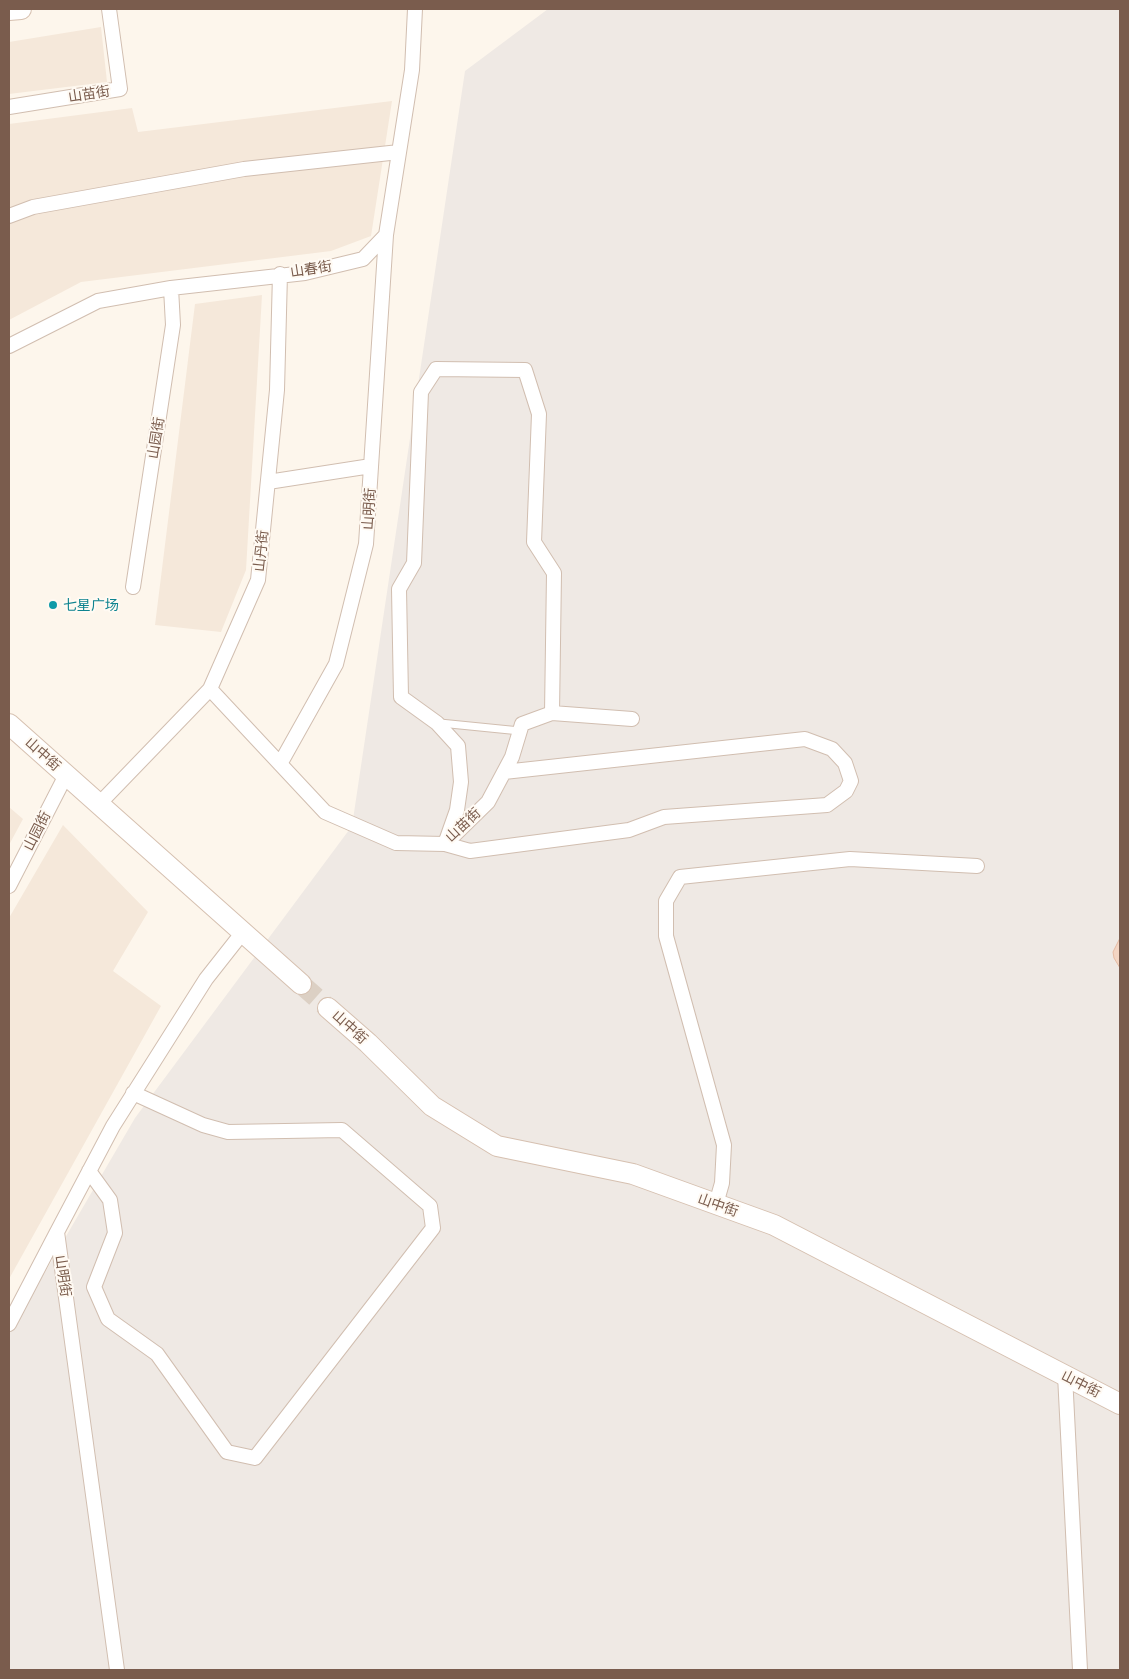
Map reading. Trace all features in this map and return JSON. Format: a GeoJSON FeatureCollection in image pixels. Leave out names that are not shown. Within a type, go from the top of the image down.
{"type":"FeatureCollection","features":[{"type":"Feature","properties":{"kind":"street"},"geometry":{"type":"LineString","coordinates":[[9,10],[21,9]]}},
{"type":"Feature","properties":{"kind":"street","name":"山苗街"},"geometry":{"type":"LineString","coordinates":[[9,107],[120,89],[109,9]]}},
{"type":"Feature","properties":{"kind":"street"},"geometry":{"type":"LineString","coordinates":[[386,235],[412,70],[415,9]]}},
{"type":"Feature","properties":{"kind":"street"},"geometry":{"type":"LineString","coordinates":[[9,216],[34,207],[244,169],[399,152]]}},
{"type":"Feature","properties":{"kind":"street","name":"山春街"},"geometry":{"type":"LineString","coordinates":[[9,346],[98,301],[171,288],[280,274],[305,273],[363,259],[386,235]]}},
{"type":"Feature","properties":{"kind":"street","name":"山明街"},"geometry":{"type":"LineString","coordinates":[[280,764],[336,664],[366,544],[386,235]]}},
{"type":"Feature","properties":{"kind":"street","name":"山丹街"},"geometry":{"type":"LineString","coordinates":[[99,804],[210,689],[258,580],[277,390],[280,274]]}},
{"type":"Feature","properties":{"kind":"street","name":"山园街"},"geometry":{"type":"LineString","coordinates":[[133,587],[173,325],[171,288]]}},
{"type":"Feature","properties":{"kind":"street"},"geometry":{"type":"LineString","coordinates":[[504,772],[804,739],[832,749],[845,763],[851,780],[846,790],[827,805],[664,817],[629,830],[470,851],[445,844],[457,810],[461,782],[458,746],[437,723],[401,697],[399,589],[414,563],[421,392],[436,369],[525,370],[539,414],[534,542],[554,573],[552,713]]}},
{"type":"Feature","properties":{"kind":"street"},"geometry":{"type":"LineString","coordinates":[[268,482],[371,466]]}},
{"type":"Feature","properties":{"kind":"street","name":"山苗街"},"geometry":{"type":"LineString","coordinates":[[210,689],[325,812],[396,843],[445,844],[488,802],[512,757],[520,731]]}},
{"type":"Feature","properties":{"kind":"street"},"geometry":{"type":"LineString","coordinates":[[520,731],[522,724],[552,713],[632,720]]}},
{"type":"Feature","properties":{"kind":"street","name":"山中街"},"geometry":{"type":"LineString","coordinates":[[9,724],[301,984]]}},
{"type":"Feature","properties":{"kind":"street","name":"山园街"},"geometry":{"type":"LineString","coordinates":[[9,886],[66,775]]}},
{"type":"Feature","properties":{"kind":"street"},"geometry":{"type":"LineString","coordinates":[[716,1204],[722,1183],[724,1145],[666,936],[666,900],[680,877],[850,858],[977,866]]}},
{"type":"Feature","properties":{"kind":"street"},"geometry":{"type":"LineString","coordinates":[[9,1324],[112,1126],[206,979],[243,932]]}},
{"type":"Feature","properties":{"kind":"street","name":"山中街"},"geometry":{"type":"LineString","coordinates":[[328,1008],[368,1043],[432,1106],[497,1146],[633,1174],[774,1225],[1120,1404]]}},
{"type":"Feature","properties":{"kind":"street"},"geometry":{"type":"LineString","coordinates":[[89,1171],[110,1200],[114,1225],[115,1233],[110,1249],[94,1287],[108,1318],[157,1354],[227,1452],[254,1458],[433,1228],[430,1206],[342,1130],[228,1132],[203,1125],[133,1093]]}},
{"type":"Feature","properties":{"kind":"street","name":"山明街"},"geometry":{"type":"LineString","coordinates":[[57,1232],[117,1670]]}},
{"type":"Feature","properties":{"kind":"street"},"geometry":{"type":"LineString","coordinates":[[1065,1375],[1080,1670]]}},
{"type":"Feature","properties":{"kind":"lane"},"geometry":{"type":"LineString","coordinates":[[437,723],[520,731]]}},
{"type":"Feature","properties":{"kind":"shaded area"},"geometry":{"type":"Polygon","coordinates":[[[548,9],[1120,9],[1120,1670],[9,1670],[9,1334],[135,1118],[352,826],[465,71],[548,9]]]}},
{"type":"Feature","properties":{"kind":"shaded area"},"geometry":{"type":"Polygon","coordinates":[[[101,27],[107,82],[9,94],[9,42],[101,27]]]}},
{"type":"Feature","properties":{"kind":"shaded area"},"geometry":{"type":"Polygon","coordinates":[[[392,101],[371,236],[331,251],[81,282],[9,320],[9,124],[132,108],[138,132],[392,101]]]}},
{"type":"Feature","properties":{"kind":"shaded area"},"geometry":{"type":"Polygon","coordinates":[[[262,295],[246,570],[221,632],[155,625],[195,304],[262,295]]]}},
{"type":"Feature","properties":{"kind":"shaded area"},"geometry":{"type":"Polygon","coordinates":[[[9,807],[23,819],[9,845],[9,807]]]}},
{"type":"Feature","properties":{"kind":"shaded area"},"geometry":{"type":"Polygon","coordinates":[[[63,825],[148,912],[113,971],[161,1006],[9,1279],[9,918],[63,825]]]}},
{"type":"Feature","properties":{"kind":"building"},"geometry":{"type":"Polygon","coordinates":[[[1120,938],[1120,968],[1113,952],[1120,938]]]}},
{"type":"Feature","properties":{"kind":"tunnel"},"geometry":{"type":"LineString","coordinates":[[301,984],[328,1008]]}},
{"type":"Feature","properties":{"kind":"place","name":"七星广场"},"geometry":{"type":"Point","coordinates":[53,605]}}]}
